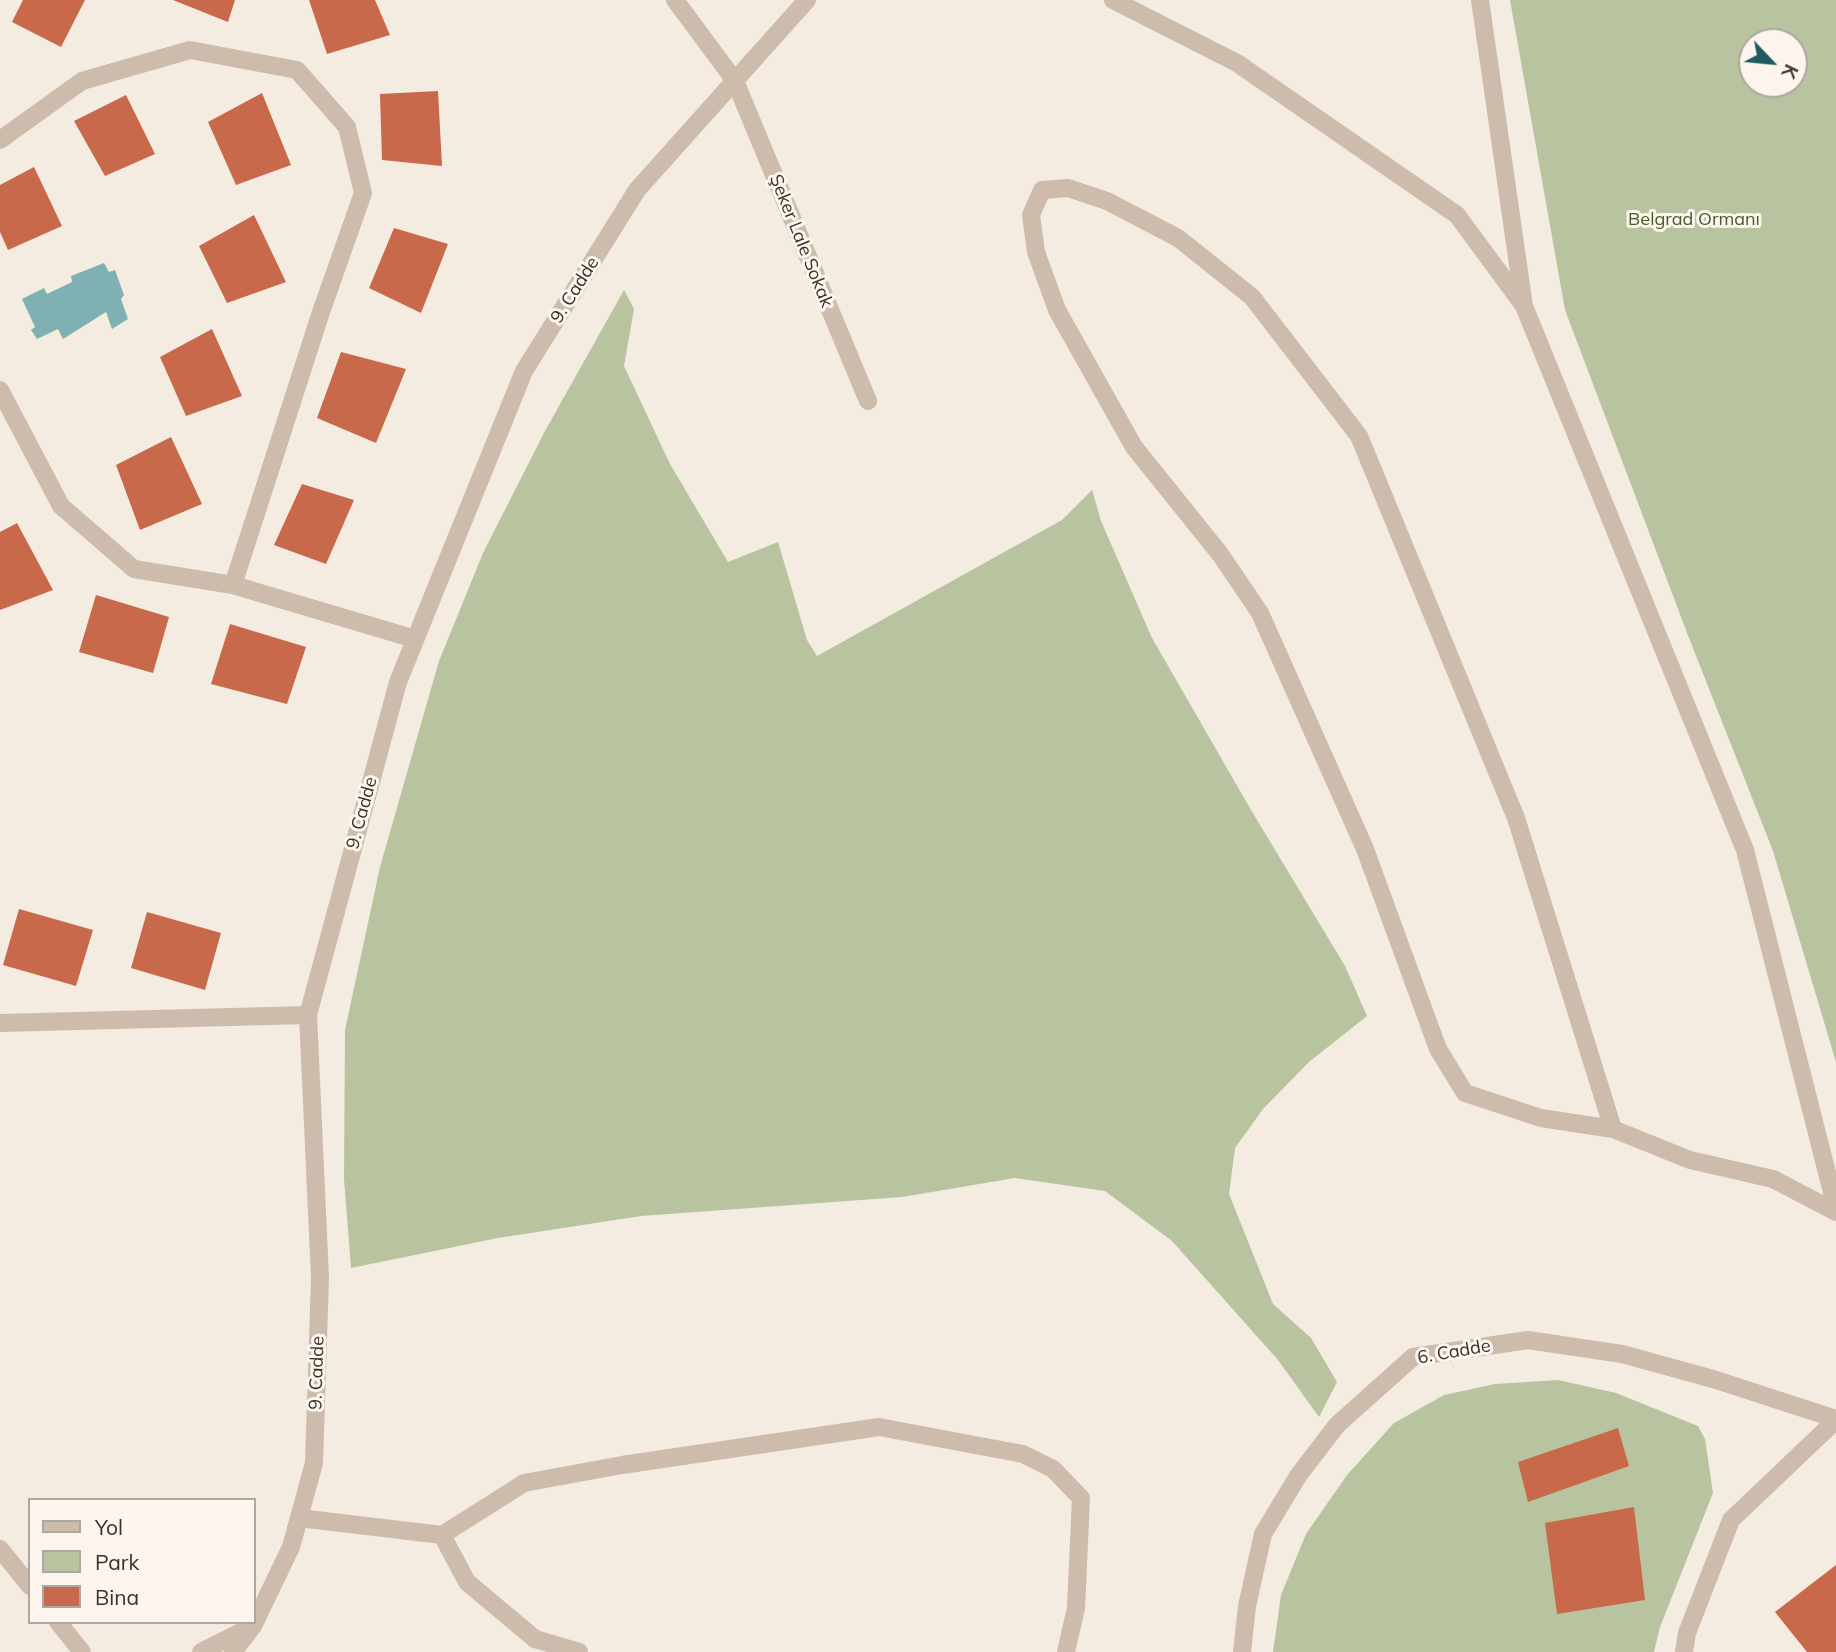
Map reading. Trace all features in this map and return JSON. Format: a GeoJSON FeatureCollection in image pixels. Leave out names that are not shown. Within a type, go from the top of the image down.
{"type":"FeatureCollection","features":[{"type":"Feature","properties":{"kind":"street","name":"Şeker Lale Sokak"},"geometry":{"type":"LineString","coordinates":[[675,0],[735,81],[868,401]]}},
{"type":"Feature","properties":{"kind":"street","name":"9. Cadde"},"geometry":{"type":"LineString","coordinates":[[256,1620],[291,1547],[314,1464],[320,1278],[308,1015],[398,682],[524,371],[637,190],[807,0]]}},
{"type":"Feature","properties":{"kind":"street"},"geometry":{"type":"LineString","coordinates":[[1112,0],[1237,63],[1457,215],[1524,306]]}},
{"type":"Feature","properties":{"kind":"street"},"geometry":{"type":"LineString","coordinates":[[1480,0],[1524,306],[1745,850],[1836,1210]]}},
{"type":"Feature","properties":{"kind":"street"},"geometry":{"type":"LineString","coordinates":[[0,140],[82,80],[190,50],[298,71],[347,127],[363,193],[321,312],[233,585]]}},
{"type":"Feature","properties":{"kind":"street"},"geometry":{"type":"LineString","coordinates":[[1613,1129],[1516,818],[1359,436],[1252,297],[1178,238],[1107,201],[1068,188],[1042,190],[1031,215],[1036,253],[1057,310],[1134,447],[1220,554],[1260,613],[1365,849],[1438,1049],[1465,1093],[1541,1118],[1613,1129],[1690,1160],[1773,1179],[1836,1210]]}},
{"type":"Feature","properties":{"kind":"street"},"geometry":{"type":"LineString","coordinates":[[0,390],[61,506],[134,569],[233,585],[415,639]]}},
{"type":"Feature","properties":{"kind":"street"},"geometry":{"type":"LineString","coordinates":[[0,1023],[308,1015]]}},
{"type":"Feature","properties":{"kind":"street","name":"6. Cadde"},"geometry":{"type":"LineString","coordinates":[[1242,1652],[1247,1606],[1263,1534],[1298,1476],[1337,1425],[1413,1357],[1528,1340],[1622,1354],[1713,1379],[1836,1419]]}},
{"type":"Feature","properties":{"kind":"street"},"geometry":{"type":"LineString","coordinates":[[1684,1652],[1687,1633],[1731,1520],[1836,1419]]}},
{"type":"Feature","properties":{"kind":"street"},"geometry":{"type":"LineString","coordinates":[[299,1518],[442,1535],[524,1483],[622,1465],[879,1427],[1023,1454],[1053,1469],[1081,1498],[1076,1608],[1066,1652]]}},
{"type":"Feature","properties":{"kind":"street"},"geometry":{"type":"LineString","coordinates":[[442,1535],[467,1582],[535,1639],[579,1652]]}},
{"type":"Feature","properties":{"kind":"street"},"geometry":{"type":"LineString","coordinates":[[0,1549],[28,1584]]}},
{"type":"Feature","properties":{"kind":"street"},"geometry":{"type":"LineString","coordinates":[[60,1624],[82,1652]]}},
{"type":"Feature","properties":{"kind":"street","name":"9. Cadde"},"geometry":{"type":"LineString","coordinates":[[233,1652],[253,1626]]}},
{"type":"Feature","properties":{"kind":"street"},"geometry":{"type":"LineString","coordinates":[[201,1652],[253,1626]]}},
{"type":"Feature","properties":{"kind":"green space","name":"Belgrad Ormanı"},"geometry":{"type":"Polygon","coordinates":[[[1510,0],[1836,0],[1836,1062],[1773,851],[1565,310],[1510,0]]]}},
{"type":"Feature","properties":{"kind":"green space"},"geometry":{"type":"Polygon","coordinates":[[[624,290],[634,309],[624,366],[670,464],[728,562],[778,542],[807,640],[817,656],[1062,520],[1092,490],[1101,521],[1152,638],[1345,966],[1367,1016],[1309,1062],[1263,1109],[1235,1148],[1229,1194],[1273,1304],[1311,1338],[1337,1382],[1319,1417],[1278,1360],[1172,1241],[1105,1191],[1015,1178],[902,1197],[641,1216],[498,1238],[351,1268],[344,1179],[345,1030],[380,867],[439,661],[483,553],[545,431],[624,290]]]}},
{"type":"Feature","properties":{"kind":"green space"},"geometry":{"type":"Polygon","coordinates":[[[1558,1380],[1616,1393],[1698,1426],[1705,1439],[1713,1493],[1660,1627],[1654,1652],[1273,1652],[1281,1595],[1306,1534],[1347,1475],[1394,1423],[1444,1395],[1495,1384],[1558,1380]]]}},
{"type":"Feature","properties":{"kind":"water"},"geometry":{"type":"Polygon","coordinates":[[[104,263],[109,272],[115,270],[124,295],[121,299],[128,319],[112,329],[106,312],[63,339],[58,329],[37,339],[31,330],[35,327],[22,299],[44,288],[47,294],[72,282],[71,276],[104,263]]]}},
{"type":"Feature","properties":{"kind":"building"},"geometry":{"type":"Polygon","coordinates":[[[23,0],[85,0],[61,47],[12,22],[23,0]]]}},
{"type":"Feature","properties":{"kind":"building"},"geometry":{"type":"Polygon","coordinates":[[[173,0],[235,0],[228,22],[173,0]]]}},
{"type":"Feature","properties":{"kind":"building"},"geometry":{"type":"Polygon","coordinates":[[[309,0],[375,0],[390,35],[327,54],[309,0]]]}},
{"type":"Feature","properties":{"kind":"building"},"geometry":{"type":"Polygon","coordinates":[[[438,91],[442,166],[382,160],[380,94],[438,91]]]}},
{"type":"Feature","properties":{"kind":"building"},"geometry":{"type":"Polygon","coordinates":[[[262,93],[291,165],[236,185],[208,122],[262,93]]]}},
{"type":"Feature","properties":{"kind":"building"},"geometry":{"type":"Polygon","coordinates":[[[126,95],[155,154],[105,176],[74,121],[126,95]]]}},
{"type":"Feature","properties":{"kind":"building"},"geometry":{"type":"Polygon","coordinates":[[[34,167],[62,226],[8,250],[0,232],[0,185],[34,167]]]}},
{"type":"Feature","properties":{"kind":"building"},"geometry":{"type":"Polygon","coordinates":[[[254,215],[286,282],[227,303],[199,246],[254,215]]]}},
{"type":"Feature","properties":{"kind":"building"},"geometry":{"type":"Polygon","coordinates":[[[394,228],[448,244],[421,313],[369,288],[394,228]]]}},
{"type":"Feature","properties":{"kind":"building"},"geometry":{"type":"Polygon","coordinates":[[[212,329],[242,396],[186,416],[160,357],[212,329]]]}},
{"type":"Feature","properties":{"kind":"building"},"geometry":{"type":"Polygon","coordinates":[[[341,352],[406,369],[376,443],[317,418],[341,352]]]}},
{"type":"Feature","properties":{"kind":"building"},"geometry":{"type":"Polygon","coordinates":[[[171,437],[202,504],[140,530],[116,465],[171,437]]]}},
{"type":"Feature","properties":{"kind":"building"},"geometry":{"type":"Polygon","coordinates":[[[302,484],[354,500],[326,564],[274,545],[302,484]]]}},
{"type":"Feature","properties":{"kind":"building"},"geometry":{"type":"Polygon","coordinates":[[[17,523],[53,590],[0,610],[0,532],[17,523]]]}},
{"type":"Feature","properties":{"kind":"building"},"geometry":{"type":"Polygon","coordinates":[[[96,595],[169,617],[153,673],[79,652],[96,595]]]}},
{"type":"Feature","properties":{"kind":"building"},"geometry":{"type":"Polygon","coordinates":[[[230,624],[306,647],[287,704],[211,684],[230,624]]]}},
{"type":"Feature","properties":{"kind":"building"},"geometry":{"type":"Polygon","coordinates":[[[19,909],[93,930],[76,986],[3,965],[19,909]]]}},
{"type":"Feature","properties":{"kind":"building"},"geometry":{"type":"Polygon","coordinates":[[[147,912],[221,933],[205,990],[131,968],[147,912]]]}},
{"type":"Feature","properties":{"kind":"building"},"geometry":{"type":"Polygon","coordinates":[[[1618,1428],[1629,1466],[1528,1502],[1518,1462],[1618,1428]]]}},
{"type":"Feature","properties":{"kind":"building"},"geometry":{"type":"Polygon","coordinates":[[[1634,1507],[1645,1600],[1557,1614],[1545,1523],[1634,1507]]]}},
{"type":"Feature","properties":{"kind":"building"},"geometry":{"type":"Polygon","coordinates":[[[1836,1565],[1836,1652],[1807,1652],[1775,1612],[1836,1565]]]}}]}
